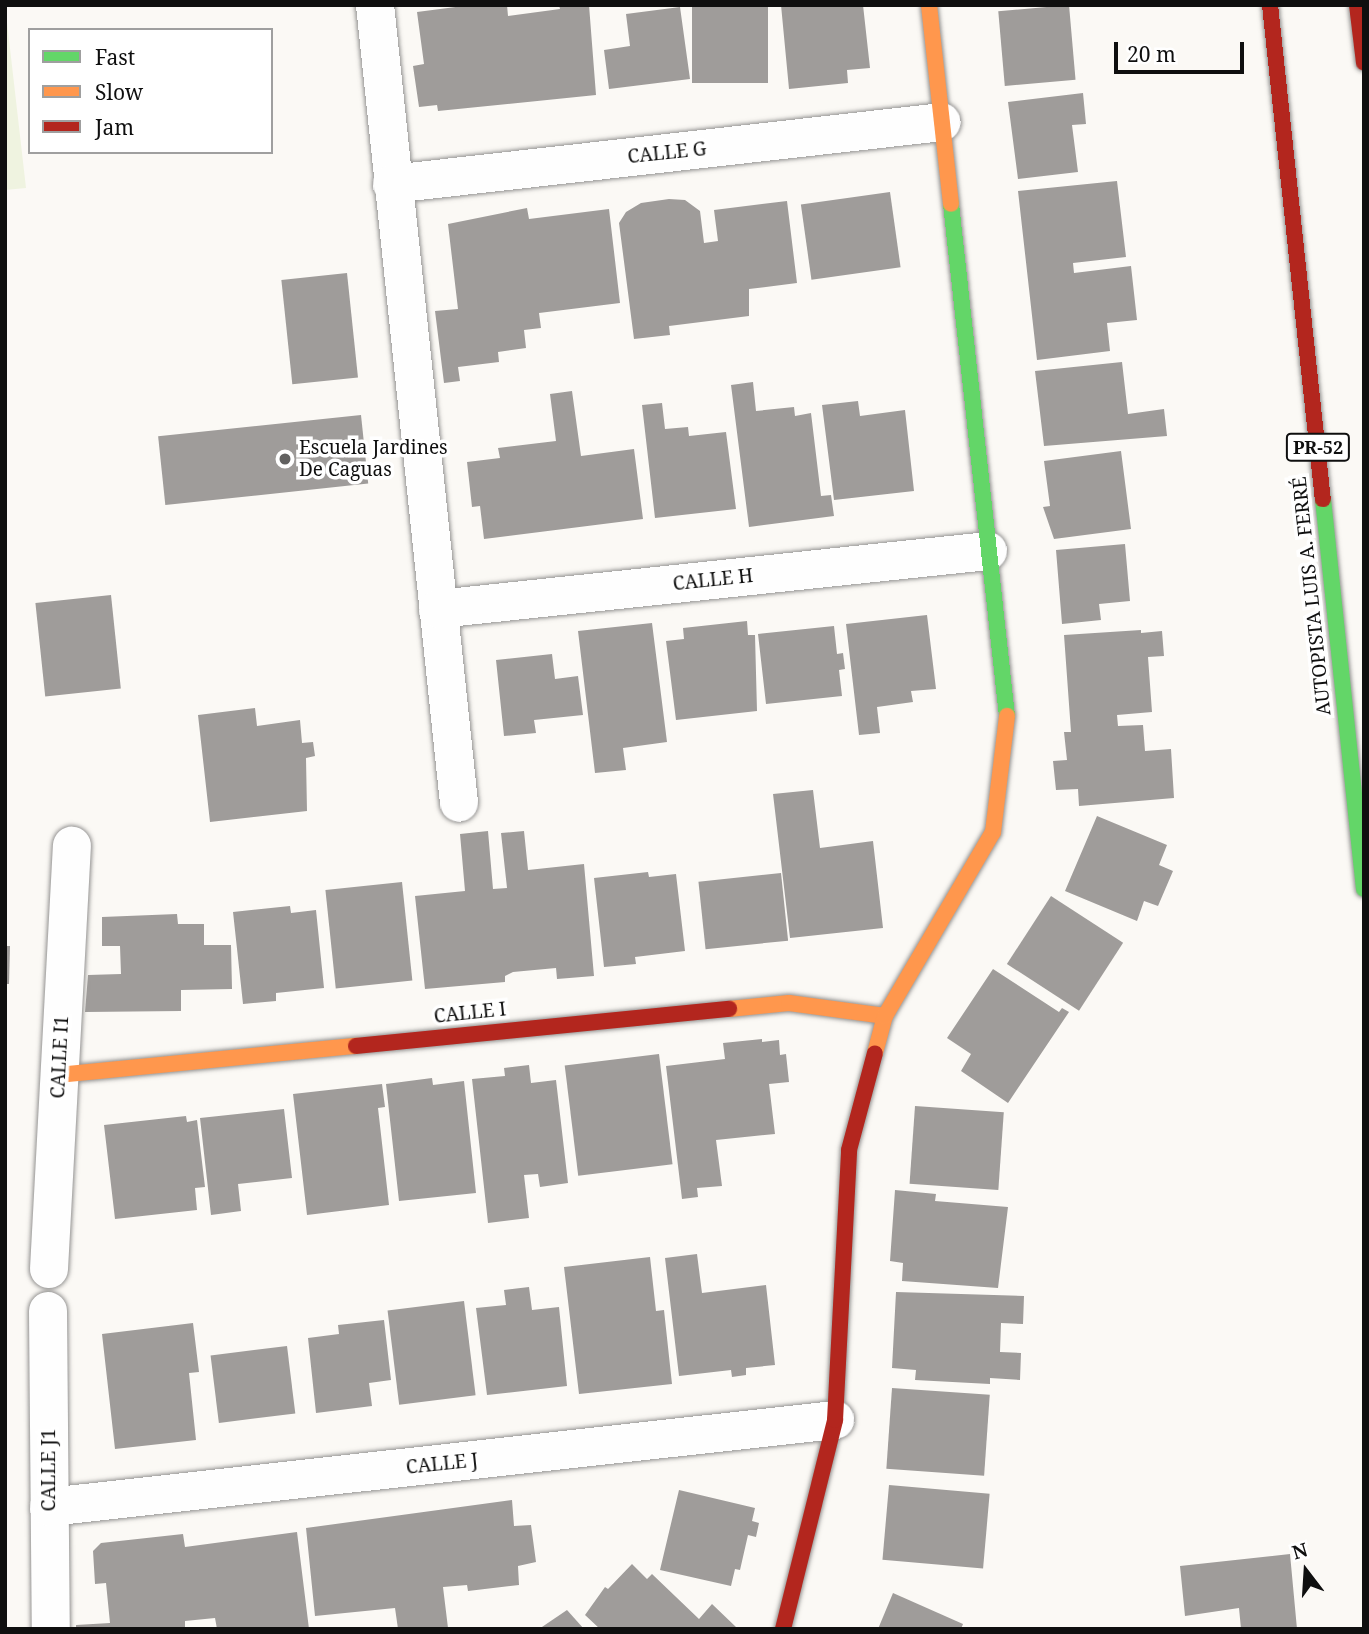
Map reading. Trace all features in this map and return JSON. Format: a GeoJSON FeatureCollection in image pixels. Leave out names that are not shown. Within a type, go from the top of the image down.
{"type":"FeatureCollection","features":[{"type":"Feature","properties":{"kind":"main road"},"geometry":{"type":"LineString","coordinates":[[783,1629],[835,1420],[849,1150],[885,1016],[993,832],[1008,726],[929,5]]}},
{"type":"Feature","properties":{"kind":"main road","name":"AUTOPISTA LUIS A. FERRÉ"},"geometry":{"type":"LineString","coordinates":[[1270,5],[1364,890]]}},
{"type":"Feature","properties":{"kind":"main road"},"geometry":{"type":"LineString","coordinates":[[1357,5],[1364,63]]}},
{"type":"Feature","properties":{"kind":"main road","name":"CALLE I"},"geometry":{"type":"LineString","coordinates":[[58,1075],[789,1003],[885,1016]]}},
{"type":"Feature","properties":{"kind":"street"},"geometry":{"type":"LineString","coordinates":[[375,5],[459,803]]}},
{"type":"Feature","properties":{"kind":"street","name":"CALLE G"},"geometry":{"type":"LineString","coordinates":[[393,184],[942,122]]}},
{"type":"Feature","properties":{"kind":"street","name":"CALLE H"},"geometry":{"type":"LineString","coordinates":[[438,609],[988,551]]}},
{"type":"Feature","properties":{"kind":"street","name":"CALLE I1"},"geometry":{"type":"LineString","coordinates":[[49,1269],[72,846]]}},
{"type":"Feature","properties":{"kind":"street","name":"CALLE J1"},"geometry":{"type":"LineString","coordinates":[[48,1311],[51,1629]]}},
{"type":"Feature","properties":{"kind":"street","name":"CALLE J"},"geometry":{"type":"LineString","coordinates":[[49,1507],[835,1420]]}},
{"type":"Feature","properties":{"kind":"green space"},"geometry":{"type":"Polygon","coordinates":[[[5,5],[26,188],[5,190],[5,5]]]}},
{"type":"Feature","properties":{"kind":"building"},"geometry":{"type":"Polygon","coordinates":[[[471,5],[507,5],[508,16],[560,9],[559,5],[589,5],[596,95],[438,111],[437,105],[419,107],[413,66],[424,64],[417,12],[471,5]]]}},
{"type":"Feature","properties":{"kind":"building"},"geometry":{"type":"Polygon","coordinates":[[[692,5],[768,5],[768,83],[692,83],[692,5]]]}},
{"type":"Feature","properties":{"kind":"building"},"geometry":{"type":"Polygon","coordinates":[[[781,5],[863,5],[870,68],[847,70],[848,83],[789,89],[781,5]]]}},
{"type":"Feature","properties":{"kind":"building"},"geometry":{"type":"Polygon","coordinates":[[[1069,5],[1076,80],[1005,86],[998,11],[1069,5]]]}},
{"type":"Feature","properties":{"kind":"building"},"geometry":{"type":"Polygon","coordinates":[[[680,7],[690,79],[609,89],[604,50],[630,46],[626,14],[680,7]]]}},
{"type":"Feature","properties":{"kind":"building"},"geometry":{"type":"Polygon","coordinates":[[[1083,93],[1086,124],[1072,125],[1078,172],[1018,179],[1008,102],[1083,93]]]}},
{"type":"Feature","properties":{"kind":"building"},"geometry":{"type":"Polygon","coordinates":[[[1117,181],[1126,257],[1073,263],[1074,273],[1131,266],[1137,320],[1107,323],[1110,351],[1037,360],[1018,191],[1117,181]]]}},
{"type":"Feature","properties":{"kind":"building"},"geometry":{"type":"Polygon","coordinates":[[[890,192],[901,267],[811,280],[801,205],[890,192]]]}},
{"type":"Feature","properties":{"kind":"building"},"geometry":{"type":"Polygon","coordinates":[[[685,200],[700,211],[704,243],[718,241],[714,210],[787,201],[797,283],[749,289],[749,316],[669,326],[670,335],[634,339],[619,223],[626,212],[641,203],[685,200]]]}},
{"type":"Feature","properties":{"kind":"building"},"geometry":{"type":"Polygon","coordinates":[[[527,208],[529,219],[609,209],[620,303],[539,313],[541,328],[524,330],[526,348],[498,352],[499,362],[458,367],[460,381],[444,383],[435,311],[458,309],[448,224],[527,208]]]}},
{"type":"Feature","properties":{"kind":"building"},"geometry":{"type":"Polygon","coordinates":[[[347,273],[358,377],[292,384],[281,280],[347,273]]]}},
{"type":"Feature","properties":{"kind":"building"},"geometry":{"type":"Polygon","coordinates":[[[1122,362],[1128,414],[1164,409],[1167,436],[1044,446],[1035,371],[1122,362]]]}},
{"type":"Feature","properties":{"kind":"building"},"geometry":{"type":"Polygon","coordinates":[[[753,382],[756,411],[794,407],[795,416],[811,413],[821,496],[831,495],[834,516],[749,527],[731,385],[753,382]]]}},
{"type":"Feature","properties":{"kind":"building"},"geometry":{"type":"Polygon","coordinates":[[[572,391],[581,456],[634,449],[643,519],[484,539],[480,506],[472,507],[467,462],[500,458],[498,448],[556,441],[550,394],[572,391]]]}},
{"type":"Feature","properties":{"kind":"building"},"geometry":{"type":"Polygon","coordinates":[[[858,401],[860,416],[905,410],[914,491],[834,500],[822,405],[858,401]]]}},
{"type":"Feature","properties":{"kind":"building"},"geometry":{"type":"Polygon","coordinates":[[[662,403],[665,429],[688,427],[689,436],[726,432],[736,509],[655,518],[642,405],[662,403]]]}},
{"type":"Feature","properties":{"kind":"building"},"geometry":{"type":"Polygon","coordinates":[[[361,415],[368,484],[165,505],[158,436],[361,415]]]}},
{"type":"Feature","properties":{"kind":"building"},"geometry":{"type":"Polygon","coordinates":[[[1121,451],[1131,529],[1054,539],[1043,507],[1050,506],[1044,461],[1121,451]]]}},
{"type":"Feature","properties":{"kind":"building"},"geometry":{"type":"Polygon","coordinates":[[[1125,544],[1130,601],[1099,604],[1101,620],[1062,624],[1056,550],[1125,544]]]}},
{"type":"Feature","properties":{"kind":"building"},"geometry":{"type":"Polygon","coordinates":[[[111,595],[121,688],[45,696],[35,603],[111,595]]]}},
{"type":"Feature","properties":{"kind":"building"},"geometry":{"type":"Polygon","coordinates":[[[927,615],[936,689],[911,691],[913,702],[877,707],[880,733],[859,735],[846,624],[927,615]]]}},
{"type":"Feature","properties":{"kind":"building"},"geometry":{"type":"Polygon","coordinates":[[[747,621],[748,635],[755,635],[757,711],[676,720],[666,641],[684,639],[683,628],[747,621]]]}},
{"type":"Feature","properties":{"kind":"building"},"geometry":{"type":"Polygon","coordinates":[[[652,623],[667,742],[623,748],[626,770],[595,773],[578,631],[652,623]]]}},
{"type":"Feature","properties":{"kind":"building"},"geometry":{"type":"Polygon","coordinates":[[[834,626],[837,654],[843,653],[845,669],[839,670],[842,696],[766,704],[758,634],[834,626]]]}},
{"type":"Feature","properties":{"kind":"building"},"geometry":{"type":"Polygon","coordinates":[[[1141,630],[1141,633],[1162,631],[1164,656],[1148,657],[1152,712],[1117,715],[1118,726],[1143,725],[1145,751],[1171,749],[1174,798],[1079,806],[1078,789],[1056,790],[1053,761],[1067,760],[1064,732],[1071,732],[1064,635],[1141,630]]]}},
{"type":"Feature","properties":{"kind":"building"},"geometry":{"type":"Polygon","coordinates":[[[552,654],[555,679],[578,676],[583,715],[534,720],[536,733],[504,736],[496,660],[552,654]]]}},
{"type":"Feature","properties":{"kind":"building"},"geometry":{"type":"Polygon","coordinates":[[[255,708],[257,726],[300,720],[302,743],[313,742],[315,756],[306,758],[307,811],[210,822],[198,715],[255,708]]]}},
{"type":"Feature","properties":{"kind":"building"},"geometry":{"type":"Polygon","coordinates":[[[813,790],[820,848],[873,841],[883,928],[790,938],[773,794],[813,790]]]}},
{"type":"Feature","properties":{"kind":"building"},"geometry":{"type":"Polygon","coordinates":[[[1097,816],[1167,845],[1159,865],[1173,871],[1158,906],[1144,901],[1137,921],[1065,891],[1097,816]]]}},
{"type":"Feature","properties":{"kind":"building"},"geometry":{"type":"Polygon","coordinates":[[[488,831],[493,889],[507,888],[501,833],[524,831],[528,870],[584,864],[594,976],[557,979],[556,968],[513,972],[505,976],[505,982],[425,989],[415,896],[465,891],[460,834],[488,831]]]}},
{"type":"Feature","properties":{"kind":"building"},"geometry":{"type":"Polygon","coordinates":[[[648,872],[649,877],[676,874],[685,951],[635,957],[636,964],[604,967],[594,878],[648,872]]]}},
{"type":"Feature","properties":{"kind":"building"},"geometry":{"type":"Polygon","coordinates":[[[781,873],[788,941],[706,949],[698,882],[781,873]]]}},
{"type":"Feature","properties":{"kind":"building"},"geometry":{"type":"Polygon","coordinates":[[[402,882],[412,980],[336,989],[325,890],[402,882]]]}},
{"type":"Feature","properties":{"kind":"building"},"geometry":{"type":"Polygon","coordinates":[[[1051,896],[1123,943],[1079,1011],[1007,964],[1051,896]]]}},
{"type":"Feature","properties":{"kind":"building"},"geometry":{"type":"Polygon","coordinates":[[[290,906],[291,913],[316,910],[324,988],[276,993],[276,1001],[243,1004],[233,912],[290,906]]]}},
{"type":"Feature","properties":{"kind":"building"},"geometry":{"type":"Polygon","coordinates":[[[177,914],[178,924],[204,924],[204,945],[231,945],[232,989],[181,990],[181,1011],[85,1012],[88,975],[121,974],[120,946],[102,946],[102,917],[177,914]]]}},
{"type":"Feature","properties":{"kind":"building"},"geometry":{"type":"Polygon","coordinates":[[[5,946],[10,946],[9,984],[5,984],[5,946]]]}},
{"type":"Feature","properties":{"kind":"building"},"geometry":{"type":"Polygon","coordinates":[[[993,969],[1059,1012],[1062,1008],[1069,1012],[1008,1103],[961,1071],[971,1054],[947,1038],[993,969]]]}},
{"type":"Feature","properties":{"kind":"building"},"geometry":{"type":"Polygon","coordinates":[[[762,1039],[762,1042],[779,1040],[780,1055],[786,1054],[789,1082],[769,1084],[775,1134],[716,1140],[722,1186],[697,1188],[698,1197],[682,1199],[666,1066],[725,1059],[723,1043],[762,1039]]]}},
{"type":"Feature","properties":{"kind":"building"},"geometry":{"type":"Polygon","coordinates":[[[659,1054],[673,1164],[578,1176],[565,1066],[659,1054]]]}},
{"type":"Feature","properties":{"kind":"building"},"geometry":{"type":"Polygon","coordinates":[[[529,1065],[531,1083],[556,1080],[568,1183],[540,1187],[538,1174],[524,1175],[529,1218],[488,1223],[472,1079],[505,1076],[504,1068],[529,1065]]]}},
{"type":"Feature","properties":{"kind":"building"},"geometry":{"type":"Polygon","coordinates":[[[432,1078],[433,1085],[464,1081],[476,1193],[399,1201],[386,1084],[432,1078]]]}},
{"type":"Feature","properties":{"kind":"building"},"geometry":{"type":"Polygon","coordinates":[[[382,1084],[385,1107],[378,1108],[389,1205],[307,1215],[293,1094],[382,1084]]]}},
{"type":"Feature","properties":{"kind":"building"},"geometry":{"type":"Polygon","coordinates":[[[915,1106],[1004,1112],[998,1190],[910,1184],[915,1106]]]}},
{"type":"Feature","properties":{"kind":"building"},"geometry":{"type":"Polygon","coordinates":[[[284,1109],[292,1178],[238,1184],[241,1211],[211,1215],[200,1118],[284,1109]]]}},
{"type":"Feature","properties":{"kind":"building"},"geometry":{"type":"Polygon","coordinates":[[[186,1116],[187,1122],[197,1120],[205,1187],[195,1188],[197,1210],[115,1219],[104,1125],[186,1116]]]}},
{"type":"Feature","properties":{"kind":"building"},"geometry":{"type":"Polygon","coordinates":[[[895,1190],[936,1194],[935,1201],[1008,1207],[998,1288],[902,1281],[903,1263],[890,1261],[895,1190]]]}},
{"type":"Feature","properties":{"kind":"building"},"geometry":{"type":"Polygon","coordinates":[[[697,1254],[702,1293],[766,1285],[775,1365],[746,1368],[746,1375],[732,1377],[731,1370],[679,1376],[665,1258],[697,1254]]]}},
{"type":"Feature","properties":{"kind":"building"},"geometry":{"type":"Polygon","coordinates":[[[650,1257],[656,1311],[664,1310],[672,1384],[579,1394],[564,1267],[650,1257]]]}},
{"type":"Feature","properties":{"kind":"building"},"geometry":{"type":"Polygon","coordinates":[[[529,1287],[532,1310],[559,1307],[567,1386],[487,1395],[476,1308],[506,1305],[504,1290],[529,1287]]]}},
{"type":"Feature","properties":{"kind":"building"},"geometry":{"type":"Polygon","coordinates":[[[896,1292],[1024,1296],[1023,1324],[1001,1323],[1000,1352],[1021,1353],[1020,1380],[990,1378],[990,1384],[915,1380],[916,1370],[892,1368],[896,1292]]]}},
{"type":"Feature","properties":{"kind":"building"},"geometry":{"type":"Polygon","coordinates":[[[464,1301],[476,1395],[399,1405],[388,1310],[464,1301]]]}},
{"type":"Feature","properties":{"kind":"building"},"geometry":{"type":"Polygon","coordinates":[[[384,1320],[391,1380],[369,1383],[372,1406],[316,1413],[308,1338],[339,1334],[338,1325],[384,1320]]]}},
{"type":"Feature","properties":{"kind":"building"},"geometry":{"type":"Polygon","coordinates":[[[193,1323],[199,1372],[189,1373],[196,1440],[115,1449],[102,1334],[193,1323]]]}},
{"type":"Feature","properties":{"kind":"building"},"geometry":{"type":"Polygon","coordinates":[[[287,1346],[295,1413],[219,1423],[211,1355],[287,1346]]]}},
{"type":"Feature","properties":{"kind":"building"},"geometry":{"type":"Polygon","coordinates":[[[892,1388],[990,1395],[984,1476],[886,1469],[892,1388]]]}},
{"type":"Feature","properties":{"kind":"building"},"geometry":{"type":"Polygon","coordinates":[[[889,1485],[990,1494],[983,1569],[882,1560],[889,1485]]]}},
{"type":"Feature","properties":{"kind":"building"},"geometry":{"type":"Polygon","coordinates":[[[679,1490],[755,1508],[752,1521],[759,1523],[756,1537],[748,1535],[740,1570],[735,1569],[731,1586],[660,1570],[679,1490]]]}},
{"type":"Feature","properties":{"kind":"building"},"geometry":{"type":"Polygon","coordinates":[[[512,1500],[514,1526],[531,1525],[536,1562],[518,1566],[519,1585],[468,1591],[467,1585],[443,1587],[448,1628],[398,1629],[395,1608],[315,1616],[306,1528],[512,1500]]]}},
{"type":"Feature","properties":{"kind":"building"},"geometry":{"type":"Polygon","coordinates":[[[297,1532],[309,1629],[217,1629],[215,1618],[185,1621],[185,1629],[76,1629],[76,1625],[110,1623],[106,1583],[95,1584],[93,1551],[101,1543],[183,1534],[185,1547],[297,1532]]]}},
{"type":"Feature","properties":{"kind":"building"},"geometry":{"type":"Polygon","coordinates":[[[1290,1554],[1297,1629],[1241,1629],[1239,1608],[1185,1616],[1180,1566],[1290,1554]]]}},
{"type":"Feature","properties":{"kind":"building"},"geometry":{"type":"Polygon","coordinates":[[[632,1564],[647,1579],[652,1574],[699,1619],[712,1604],[736,1627],[600,1629],[585,1615],[605,1587],[608,1589],[632,1564]]]}},
{"type":"Feature","properties":{"kind":"building"},"geometry":{"type":"Polygon","coordinates":[[[893,1593],[963,1624],[961,1629],[878,1629],[893,1593]]]}},
{"type":"Feature","properties":{"kind":"building"},"geometry":{"type":"Polygon","coordinates":[[[567,1610],[584,1629],[539,1629],[567,1610]]]}},
{"type":"Feature","properties":{"kind":"traffic: fast"},"geometry":{"type":"LineString","coordinates":[[951,204],[1007,716]]}},
{"type":"Feature","properties":{"kind":"traffic: fast"},"geometry":{"type":"LineString","coordinates":[[1323,499],[1364,889]]}},
{"type":"Feature","properties":{"kind":"traffic: slow"},"geometry":{"type":"LineString","coordinates":[[929,5],[951,204]]}},
{"type":"Feature","properties":{"kind":"traffic: slow"},"geometry":{"type":"LineString","coordinates":[[875,1053],[885,1016],[993,832],[1007,716]]}},
{"type":"Feature","properties":{"kind":"traffic: slow"},"geometry":{"type":"LineString","coordinates":[[729,1009],[789,1003],[885,1016]]}},
{"type":"Feature","properties":{"kind":"traffic: slow"},"geometry":{"type":"LineString","coordinates":[[58,1075],[356,1046]]}},
{"type":"Feature","properties":{"kind":"traffic: jam"},"geometry":{"type":"LineString","coordinates":[[1270,5],[1323,499]]}},
{"type":"Feature","properties":{"kind":"traffic: jam"},"geometry":{"type":"LineString","coordinates":[[1357,5],[1364,63]]}},
{"type":"Feature","properties":{"kind":"traffic: jam"},"geometry":{"type":"LineString","coordinates":[[356,1046],[729,1009]]}},
{"type":"Feature","properties":{"kind":"traffic: jam"},"geometry":{"type":"LineString","coordinates":[[783,1629],[835,1420],[849,1150],[875,1053]]}},
{"type":"Feature","properties":{"kind":"place","name":"Escuela Jardines De Caguas"},"geometry":{"type":"Point","coordinates":[285,459]}}]}
